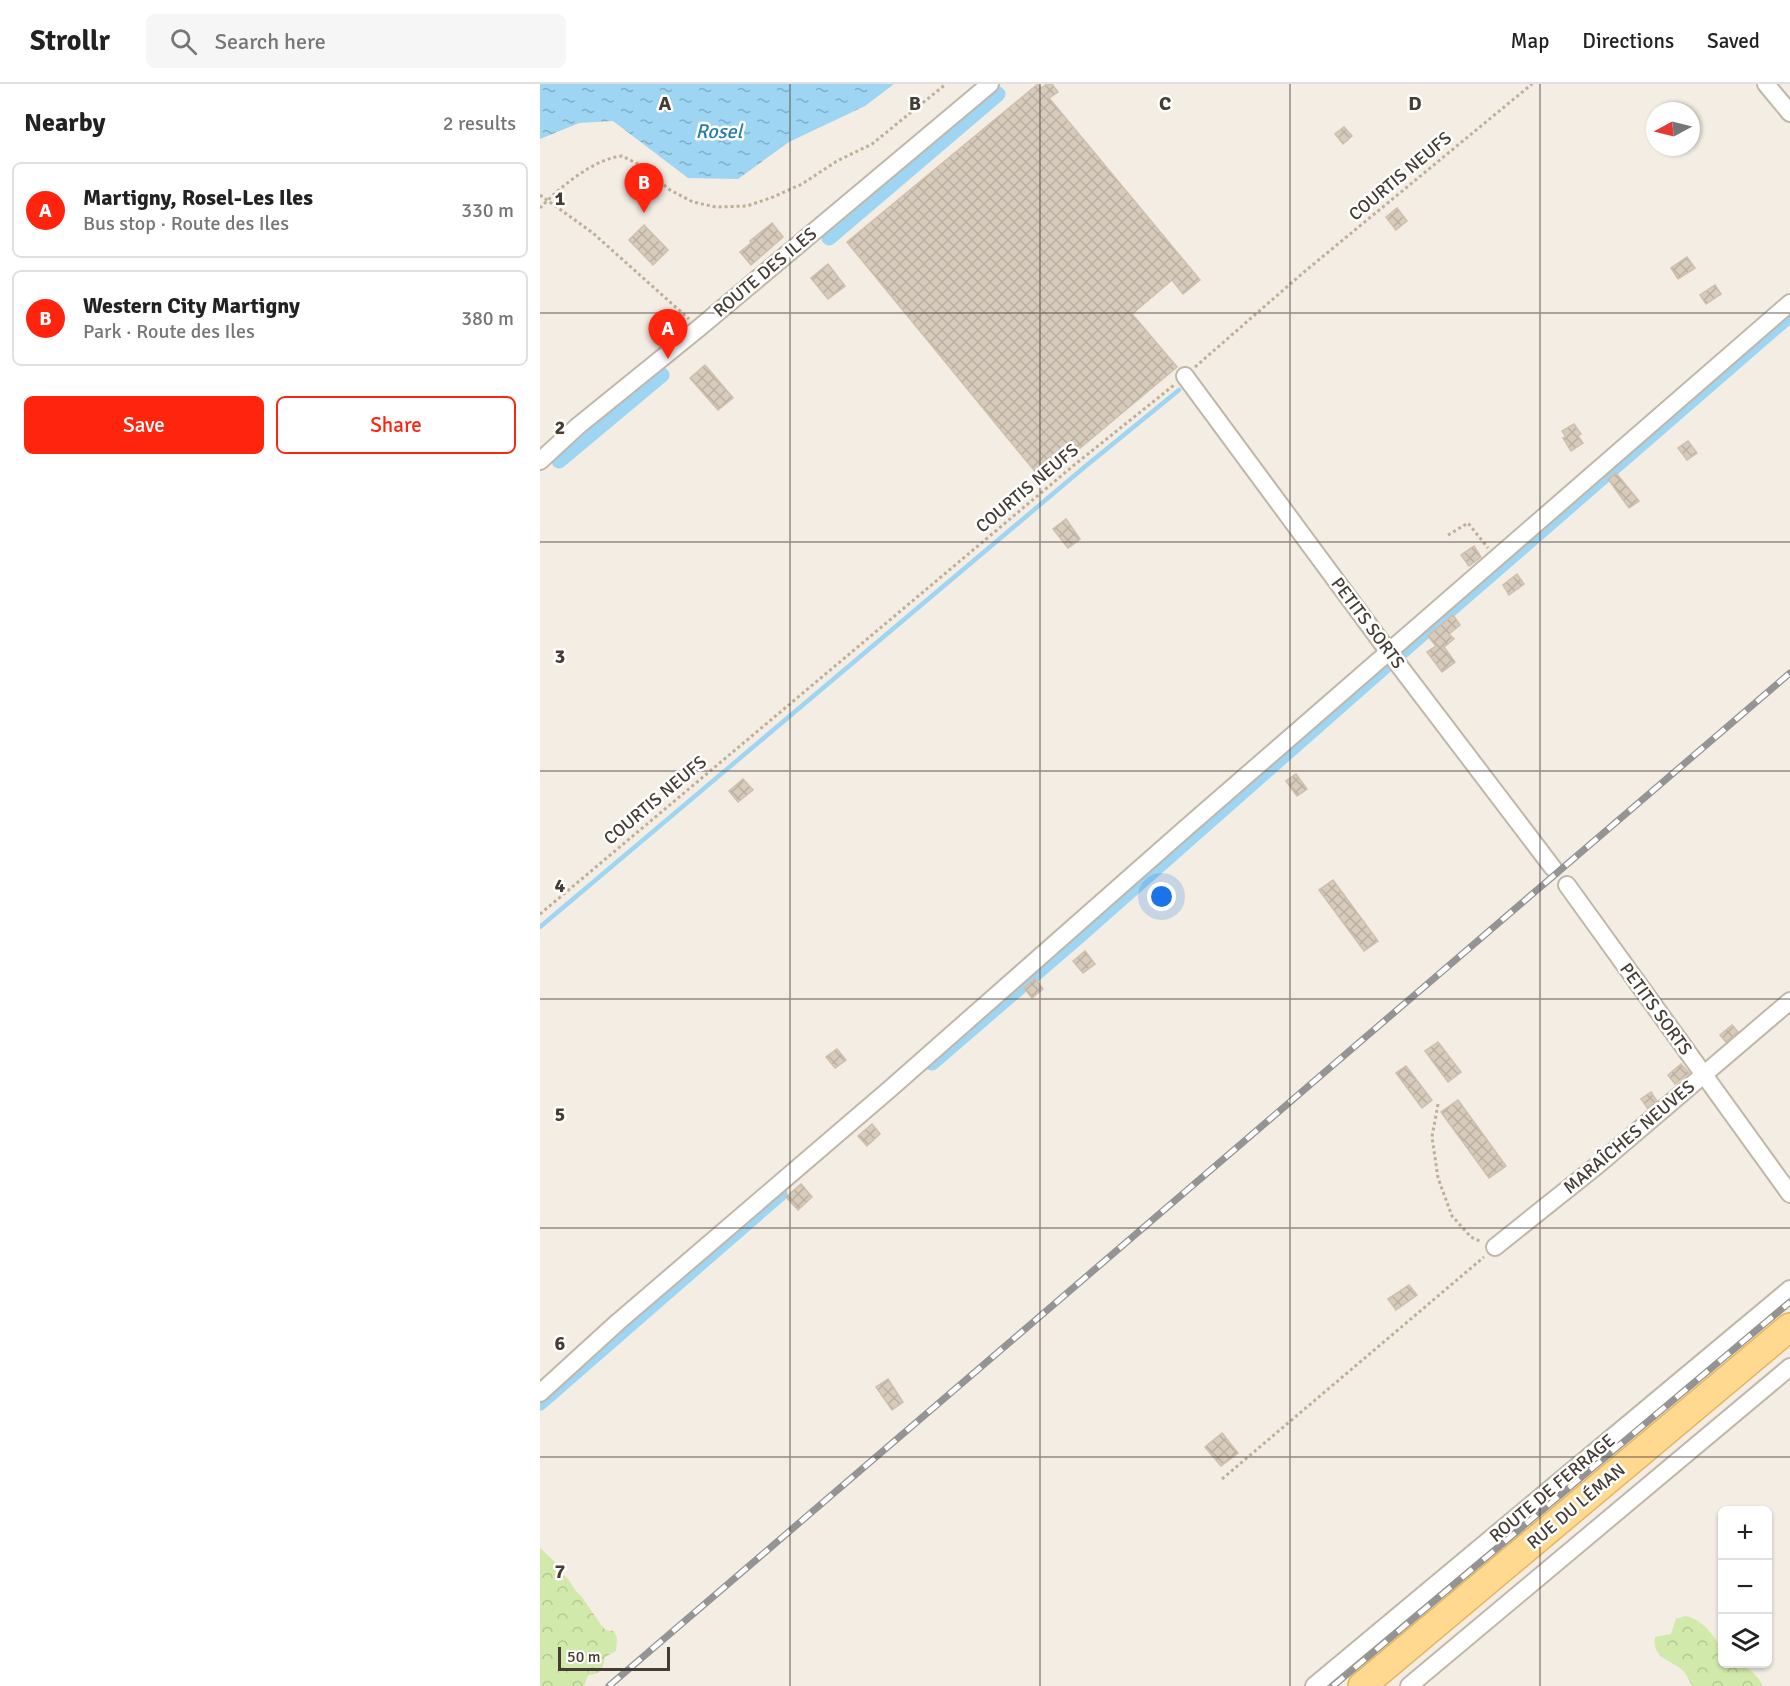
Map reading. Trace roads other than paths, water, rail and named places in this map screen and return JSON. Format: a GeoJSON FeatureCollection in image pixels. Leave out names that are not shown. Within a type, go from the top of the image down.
{"type":"FeatureCollection","features":[{"type":"Feature","properties":{"kind":"main road","name":"RUE DU LÉMAN"},"geometry":{"type":"LineString","coordinates":[[1362,1686],[1790,1327]]}},
{"type":"Feature","properties":{"kind":"street","name":"ROUTE DES ILES"},"geometry":{"type":"LineString","coordinates":[[540,461],[578,426],[699,328],[990,84]]}},
{"type":"Feature","properties":{"kind":"street"},"geometry":{"type":"LineString","coordinates":[[1766,84],[1790,113]]}},
{"type":"Feature","properties":{"kind":"street"},"geometry":{"type":"LineString","coordinates":[[540,1393],[1388,651],[1790,303]]}},
{"type":"Feature","properties":{"kind":"street","name":"PETITS SORTS"},"geometry":{"type":"LineString","coordinates":[[1185,376],[1388,651],[1554,868]]}},
{"type":"Feature","properties":{"kind":"street","name":"PETITS SORTS"},"geometry":{"type":"LineString","coordinates":[[1567,885],[1704,1074]]}},
{"type":"Feature","properties":{"kind":"street"},"geometry":{"type":"LineString","coordinates":[[1704,1074],[1790,1001]]}},
{"type":"Feature","properties":{"kind":"street","name":"MARAÎCHES NEUVES"},"geometry":{"type":"LineString","coordinates":[[1495,1247],[1599,1164],[1704,1074],[1790,1194]]}},
{"type":"Feature","properties":{"kind":"street","name":"ROUTE DE FERRAGE"},"geometry":{"type":"LineString","coordinates":[[1314,1686],[1790,1289]]}},
{"type":"Feature","properties":{"kind":"street"},"geometry":{"type":"LineString","coordinates":[[1409,1686],[1790,1367]]}},
{"type":"Feature","properties":{"kind":"water","name":"Rosel"},"geometry":{"type":"Polygon","coordinates":[[[540,84],[894,84],[865,106],[789,142],[738,179],[688,178],[613,121],[579,123],[540,139],[540,84]]]}},
{"type":"Feature","properties":{"kind":"waterway"},"geometry":{"type":"LineString","coordinates":[[829,238],[998,94]]}},
{"type":"Feature","properties":{"kind":"waterway"},"geometry":{"type":"LineString","coordinates":[[1398,655],[1790,315]]}},
{"type":"Feature","properties":{"kind":"waterway"},"geometry":{"type":"LineString","coordinates":[[559,461],[662,375]]}},
{"type":"Feature","properties":{"kind":"waterway"},"geometry":{"type":"LineString","coordinates":[[540,927],[1179,390]]}},
{"type":"Feature","properties":{"kind":"waterway"},"geometry":{"type":"LineString","coordinates":[[932,1063],[1390,662]]}},
{"type":"Feature","properties":{"kind":"waterway"},"geometry":{"type":"LineString","coordinates":[[540,1403],[780,1194]]}},
{"type":"Feature","properties":{"kind":"railway"},"geometry":{"type":"LineString","coordinates":[[609,1686],[1790,673]]}},
{"type":"Feature","properties":{"kind":"railway"},"geometry":{"type":"LineString","coordinates":[[1333,1686],[1790,1302]]}},
{"type":"Feature","properties":{"kind":"place","name":"Western City Martigny"},"geometry":{"type":"Point","coordinates":[644,213]}},
{"type":"Feature","properties":{"kind":"place","name":"Martigny, Rosel-Les Iles"},"geometry":{"type":"Point","coordinates":[668,359]}}]}
